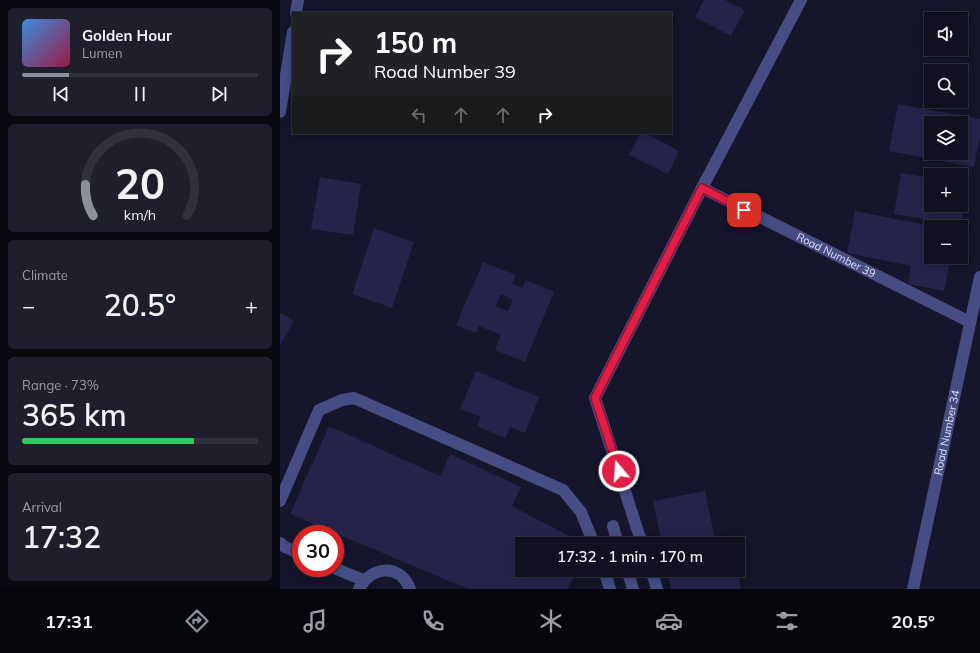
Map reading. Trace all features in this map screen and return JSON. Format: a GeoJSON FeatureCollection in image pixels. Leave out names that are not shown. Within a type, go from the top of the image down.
{"type":"FeatureCollection","features":[{"type":"Feature","properties":{"kind":"street"},"geometry":{"type":"LineString","coordinates":[[296,12],[298,0]]}},
{"type":"Feature","properties":{"kind":"street"},"geometry":{"type":"LineString","coordinates":[[640,537],[595,398],[702,188],[801,0]]}},
{"type":"Feature","properties":{"kind":"street"},"geometry":{"type":"LineString","coordinates":[[280,112],[292,38]]}},
{"type":"Feature","properties":{"kind":"street","name":"Road Number 39"},"geometry":{"type":"LineString","coordinates":[[702,188],[970,322]]}},
{"type":"Feature","properties":{"kind":"street","name":"Road Number 34"},"geometry":{"type":"LineString","coordinates":[[913,589],[980,277]]}},
{"type":"Feature","properties":{"kind":"street"},"geometry":{"type":"LineString","coordinates":[[280,501],[319,410],[342,400],[354,398],[562,490],[582,512],[591,537]]}},
{"type":"Feature","properties":{"kind":"street"},"geometry":{"type":"LineString","coordinates":[[613,526],[616,537]]}},
{"type":"Feature","properties":{"kind":"street"},"geometry":{"type":"LineString","coordinates":[[280,543],[292,550]]}},
{"type":"Feature","properties":{"kind":"street"},"geometry":{"type":"LineString","coordinates":[[344,574],[361,585],[375,573],[379,571],[388,571],[397,574],[404,579],[410,588]]}},
{"type":"Feature","properties":{"kind":"street"},"geometry":{"type":"LineString","coordinates":[[606,577],[610,589]]}},
{"type":"Feature","properties":{"kind":"street"},"geometry":{"type":"LineString","coordinates":[[629,577],[633,589]]}},
{"type":"Feature","properties":{"kind":"street"},"geometry":{"type":"LineString","coordinates":[[653,577],[657,589]]}},
{"type":"Feature","properties":{"kind":"building"},"geometry":{"type":"Polygon","coordinates":[[[704,0],[725,0],[745,10],[731,36],[695,17],[704,0]]]}},
{"type":"Feature","properties":{"kind":"building"},"geometry":{"type":"Polygon","coordinates":[[[898,104],[964,116],[924,116],[924,158],[889,151],[898,104]]]}},
{"type":"Feature","properties":{"kind":"building"},"geometry":{"type":"Polygon","coordinates":[[[968,117],[980,119],[980,137],[974,167],[937,160],[968,160],[968,117]]]}},
{"type":"Feature","properties":{"kind":"building"},"geometry":{"type":"Polygon","coordinates":[[[640,134],[647,134],[679,151],[668,174],[629,155],[640,134]]]}},
{"type":"Feature","properties":{"kind":"building"},"geometry":{"type":"Polygon","coordinates":[[[901,173],[924,177],[924,212],[963,212],[962,220],[931,220],[894,214],[901,173]]]}},
{"type":"Feature","properties":{"kind":"building"},"geometry":{"type":"Polygon","coordinates":[[[320,177],[361,184],[353,235],[311,229],[320,177]]]}},
{"type":"Feature","properties":{"kind":"building"},"geometry":{"type":"Polygon","coordinates":[[[855,211],[924,225],[924,264],[950,264],[944,291],[908,284],[911,266],[847,253],[855,211]]]}},
{"type":"Feature","properties":{"kind":"building"},"geometry":{"type":"Polygon","coordinates":[[[374,228],[414,242],[392,308],[352,294],[374,228]]]}},
{"type":"Feature","properties":{"kind":"building"},"geometry":{"type":"Polygon","coordinates":[[[483,262],[516,275],[512,284],[522,288],[526,280],[554,292],[525,362],[495,350],[501,335],[479,326],[476,333],[456,325],[483,262]],[[501,294],[496,306],[508,311],[513,300],[501,294]]]}},
{"type":"Feature","properties":{"kind":"building"},"geometry":{"type":"Polygon","coordinates":[[[280,313],[294,321],[280,346],[280,313]]]}},
{"type":"Feature","properties":{"kind":"building"},"geometry":{"type":"Polygon","coordinates":[[[476,371],[539,397],[525,433],[510,427],[505,438],[477,426],[481,417],[460,409],[476,371]]]}},
{"type":"Feature","properties":{"kind":"building"},"geometry":{"type":"Polygon","coordinates":[[[329,426],[440,476],[450,454],[521,487],[512,506],[571,537],[515,537],[515,577],[574,577],[568,589],[468,589],[344,537],[344,525],[316,525],[290,514],[329,426]]]}},
{"type":"Feature","properties":{"kind":"building"},"geometry":{"type":"Polygon","coordinates":[[[705,491],[715,537],[661,537],[653,501],[705,491]]]}},
{"type":"Feature","properties":{"kind":"building"},"geometry":{"type":"Polygon","coordinates":[[[668,577],[738,577],[741,589],[671,589],[668,577]]]}},
{"type":"Feature","properties":{"kind":"route"},"geometry":{"type":"LineString","coordinates":[[619,471],[595,398],[702,188],[744,210]]}}]}
